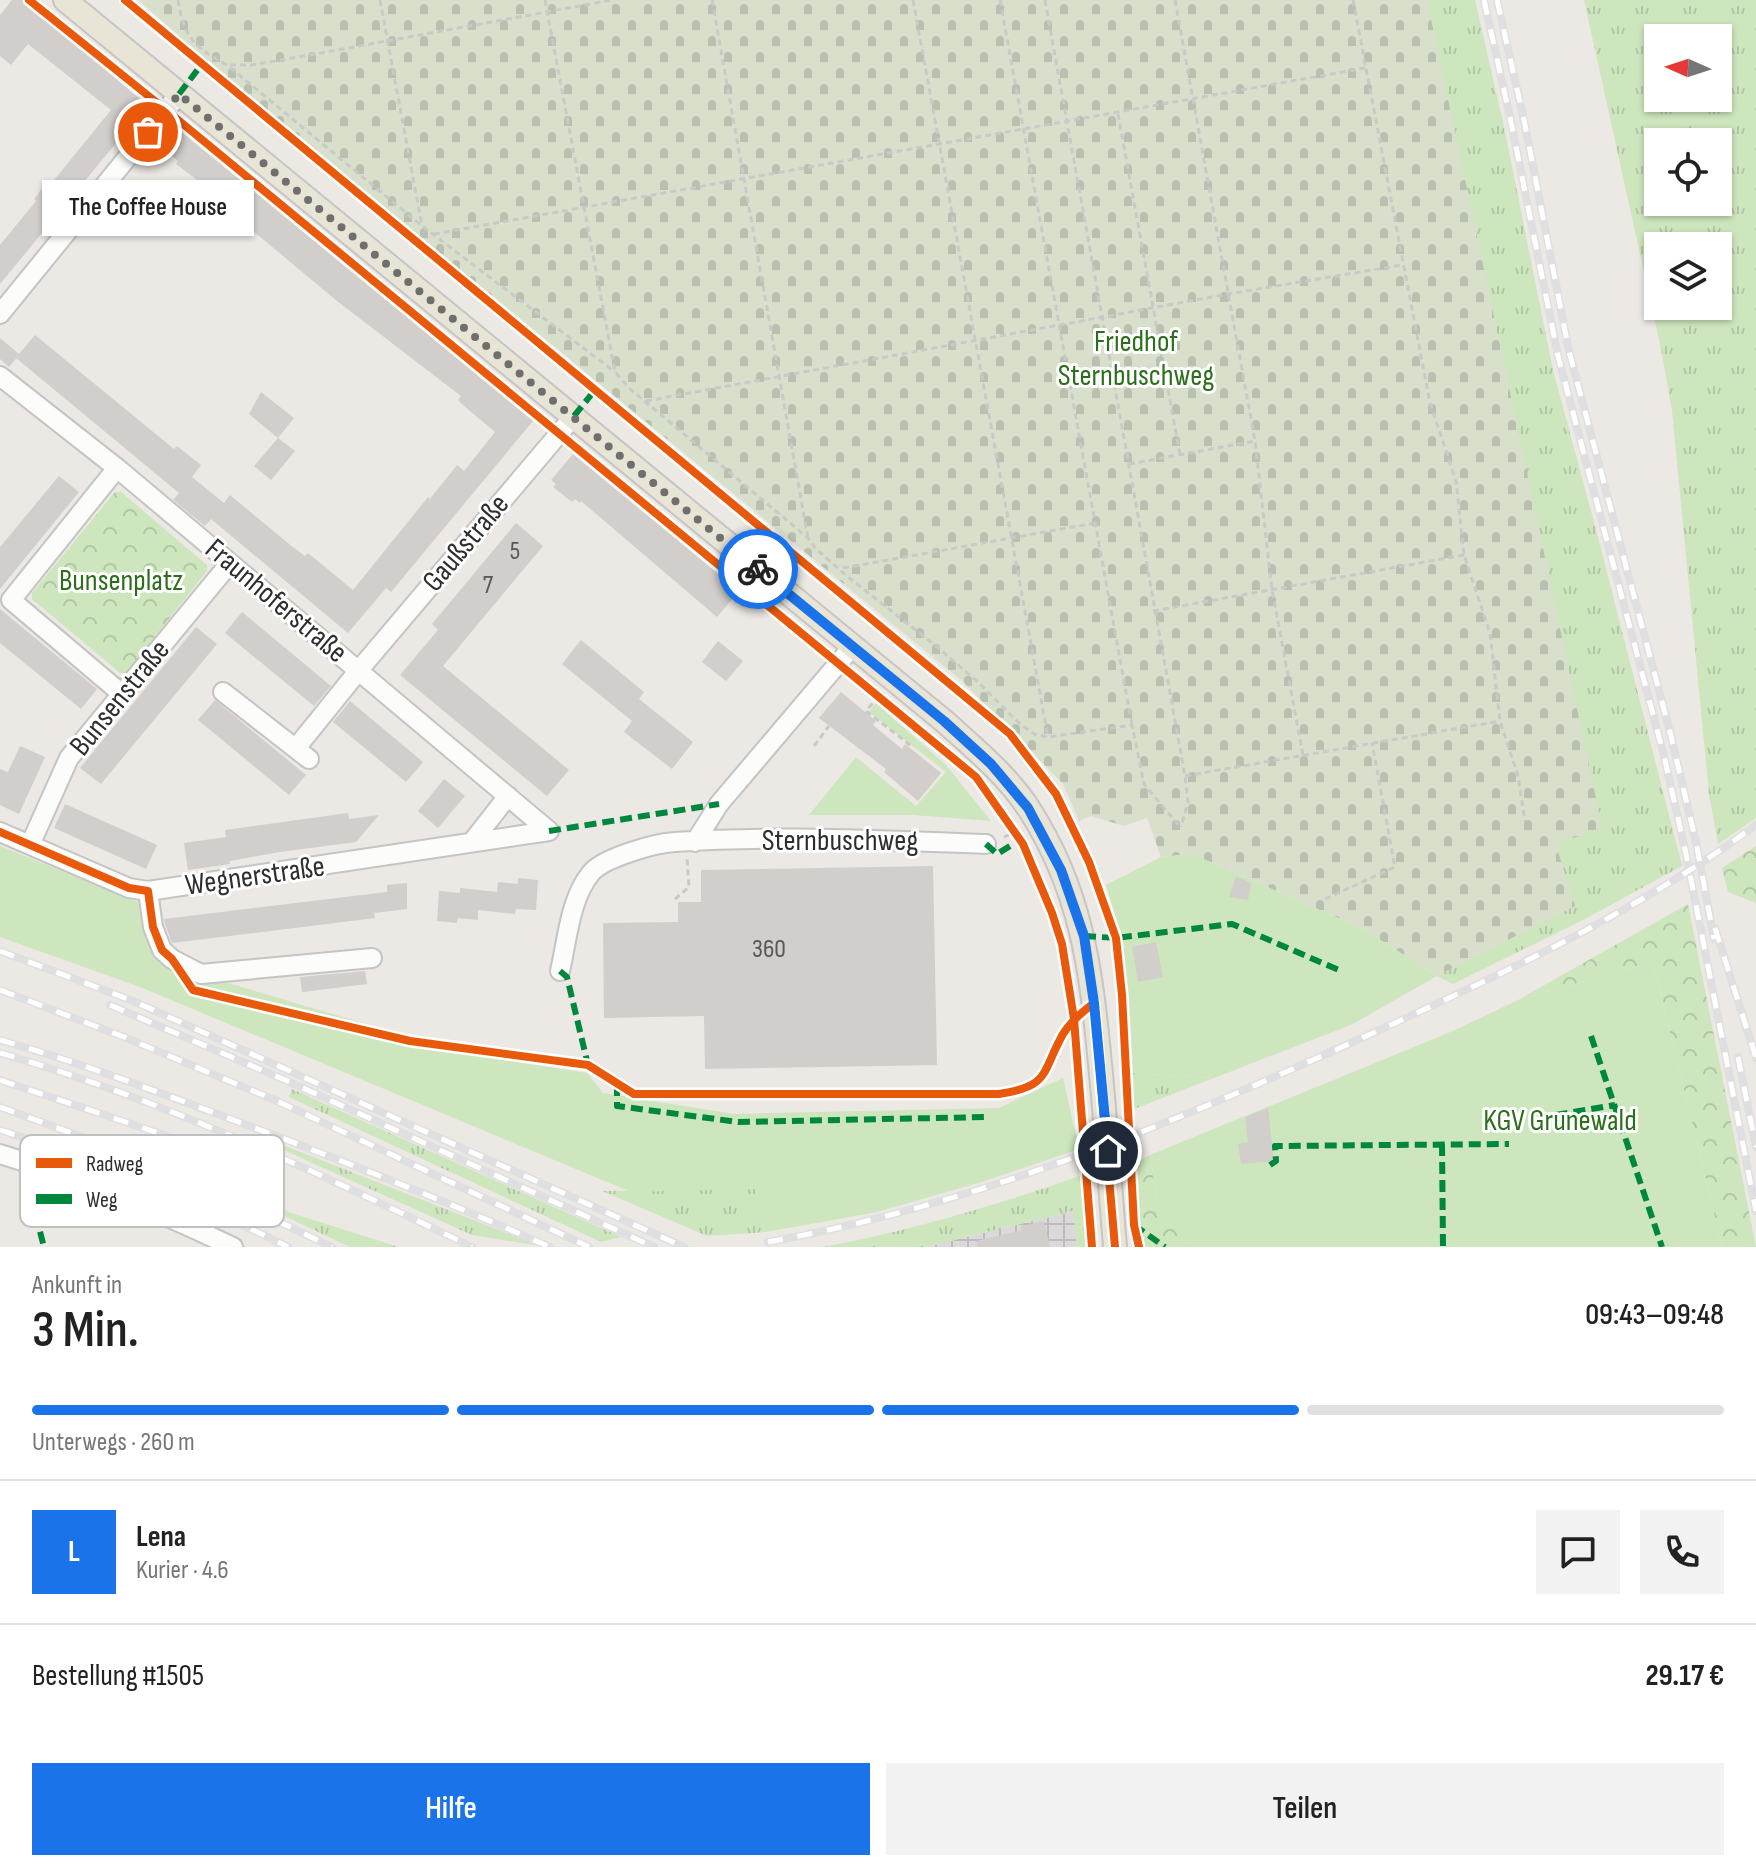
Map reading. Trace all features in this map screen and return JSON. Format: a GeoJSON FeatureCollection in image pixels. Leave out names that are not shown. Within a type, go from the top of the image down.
{"type":"FeatureCollection","features":[{"type":"Feature","properties":{"kind":"main road"},"geometry":{"type":"LineString","coordinates":[[65,0],[944,721],[991,764],[1028,808],[1061,870],[1084,936],[1094,1003],[1115,1247]]}},
{"type":"Feature","properties":{"kind":"street"},"geometry":{"type":"LineString","coordinates":[[0,314],[179,94]]}},
{"type":"Feature","properties":{"kind":"street","name":"Fraunhoferstraße"},"geometry":{"type":"LineString","coordinates":[[0,376],[117,468],[549,831]]}},
{"type":"Feature","properties":{"kind":"street","name":"Gaußstraße"},"geometry":{"type":"LineString","coordinates":[[223,692],[302,753],[359,670],[574,416]]}},
{"type":"Feature","properties":{"kind":"street"},"geometry":{"type":"LineString","coordinates":[[117,468],[11,600],[122,694]]}},
{"type":"Feature","properties":{"kind":"street","name":"Bunsenstraße"},"geometry":{"type":"LineString","coordinates":[[30,845],[69,758],[230,563]]}},
{"type":"Feature","properties":{"kind":"street","name":"Sternbuschweg"},"geometry":{"type":"LineString","coordinates":[[691,848],[719,804],[853,646]]}},
{"type":"Feature","properties":{"kind":"street"},"geometry":{"type":"LineString","coordinates":[[472,842],[508,796]]}},
{"type":"Feature","properties":{"kind":"street","name":"Wegnerstraße"},"geometry":{"type":"LineString","coordinates":[[0,832],[129,888],[148,891],[549,831]]}},
{"type":"Feature","properties":{"kind":"street","name":"Sternbuschweg"},"geometry":{"type":"LineString","coordinates":[[560,971],[576,901],[590,873],[605,861],[672,842],[691,848],[769,840],[994,841]]}},
{"type":"Feature","properties":{"kind":"street"},"geometry":{"type":"LineString","coordinates":[[148,891],[153,927],[162,950],[172,959],[201,974],[372,958]]}},
{"type":"Feature","properties":{"kind":"street"},"geometry":{"type":"LineString","coordinates":[[0,1154],[20,1160]]}},
{"type":"Feature","properties":{"kind":"street"},"geometry":{"type":"LineString","coordinates":[[192,1227],[233,1247]]}},
{"type":"Feature","properties":{"kind":"path"},"geometry":{"type":"LineString","coordinates":[[178,0],[184,29],[203,52],[227,65],[422,226],[615,372],[808,538],[848,577],[936,646],[1019,723],[1034,734],[1048,737],[1132,725]]}},
{"type":"Feature","properties":{"kind":"path"},"geometry":{"type":"LineString","coordinates":[[380,0],[422,226]]}},
{"type":"Feature","properties":{"kind":"path"},"geometry":{"type":"LineString","coordinates":[[545,0],[615,372]]}},
{"type":"Feature","properties":{"kind":"path"},"geometry":{"type":"LineString","coordinates":[[227,65],[252,65],[612,0]]}},
{"type":"Feature","properties":{"kind":"path"},"geometry":{"type":"LineString","coordinates":[[712,0],[808,538]]}},
{"type":"Feature","properties":{"kind":"path"},"geometry":{"type":"LineString","coordinates":[[913,0],[1048,737]]}},
{"type":"Feature","properties":{"kind":"path"},"geometry":{"type":"LineString","coordinates":[[1000,0],[1144,784],[1181,828],[1188,802],[1185,776],[1045,0]]}},
{"type":"Feature","properties":{"kind":"path"},"geometry":{"type":"LineString","coordinates":[[1175,0],[1255,441],[1272,590],[1303,755]]}},
{"type":"Feature","properties":{"kind":"path"},"geometry":{"type":"LineString","coordinates":[[1353,0],[1430,403],[1456,481],[1464,555],[1490,633],[1500,721],[1518,776],[1525,821]]}},
{"type":"Feature","properties":{"kind":"path"},"geometry":{"type":"LineString","coordinates":[[434,234],[1365,68]]}},
{"type":"Feature","properties":{"kind":"path"},"geometry":{"type":"LineString","coordinates":[[1118,114],[1180,455]]}},
{"type":"Feature","properties":{"kind":"path"},"geometry":{"type":"LineString","coordinates":[[646,401],[1402,265]]}},
{"type":"Feature","properties":{"kind":"path"},"geometry":{"type":"LineString","coordinates":[[1129,464],[1255,441]]}},
{"type":"Feature","properties":{"kind":"path"},"geometry":{"type":"LineString","coordinates":[[841,568],[1095,523]]}},
{"type":"Feature","properties":{"kind":"path"},"geometry":{"type":"LineString","coordinates":[[1153,611],[1464,555]]}},
{"type":"Feature","properties":{"kind":"path"},"geometry":{"type":"LineString","coordinates":[[869,688],[891,706]]}},
{"type":"Feature","properties":{"kind":"path"},"geometry":{"type":"LineString","coordinates":[[879,696],[866,711],[909,744],[907,746]]}},
{"type":"Feature","properties":{"kind":"path"},"geometry":{"type":"LineString","coordinates":[[1185,776],[1500,721]]}},
{"type":"Feature","properties":{"kind":"path"},"geometry":{"type":"LineString","coordinates":[[814,746],[829,726]]}},
{"type":"Feature","properties":{"kind":"path"},"geometry":{"type":"LineString","coordinates":[[1325,899],[1395,867],[1372,743]]}},
{"type":"Feature","properties":{"kind":"path"},"geometry":{"type":"LineString","coordinates":[[994,841],[1017,836],[1007,821]]}},
{"type":"Feature","properties":{"kind":"path"},"geometry":{"type":"LineString","coordinates":[[675,899],[689,887],[691,848]]}},
{"type":"Feature","properties":{"kind":"shaded area"},"geometry":{"type":"Polygon","coordinates":[[[1074,1211],[1077,1247],[926,1247],[1074,1211]]]}},
{"type":"Feature","properties":{"kind":"green space","name":"Friedhof Sternbuschweg"},"geometry":{"type":"Polygon","coordinates":[[[139,0],[1427,0],[1602,827],[1556,845],[1575,906],[1437,976],[1363,929],[1192,854],[1161,857],[1147,818],[1124,826],[1091,816],[1079,821],[1063,784],[962,681],[207,62],[139,0]]]}},
{"type":"Feature","properties":{"kind":"green space"},"geometry":{"type":"Polygon","coordinates":[[[1427,0],[1475,0],[1553,370],[1682,866],[1585,919],[1453,984],[1437,976],[1574,906],[1555,845],[1427,0]]]}},
{"type":"Feature","properties":{"kind":"green space"},"geometry":{"type":"Polygon","coordinates":[[[1584,0],[1756,0],[1756,818],[1718,844],[1709,794],[1672,411],[1655,320],[1732,320],[1732,232],[1644,232],[1644,272],[1584,0]]]}},
{"type":"Feature","properties":{"kind":"green space","name":"Bunsenplatz"},"geometry":{"type":"Polygon","coordinates":[[[115,492],[121,492],[207,565],[207,571],[126,673],[120,673],[32,599],[32,593],[115,492]]]}},
{"type":"Feature","properties":{"kind":"green space"},"geometry":{"type":"Polygon","coordinates":[[[876,703],[946,765],[991,821],[913,815],[809,815],[856,757],[916,806],[946,772],[869,712],[876,703]]]}},
{"type":"Feature","properties":{"kind":"green space"},"geometry":{"type":"Polygon","coordinates":[[[0,846],[138,902],[160,963],[404,1035],[402,1044],[587,1073],[603,1093],[734,1114],[999,1108],[1063,1078],[1079,1149],[985,1181],[877,1212],[766,1232],[755,1189],[631,1192],[140,987],[0,937],[0,846]]]}},
{"type":"Feature","properties":{"kind":"green space"},"geometry":{"type":"Polygon","coordinates":[[[1756,846],[1756,903],[1728,892],[1722,868],[1756,846]]]}},
{"type":"Feature","properties":{"kind":"green space"},"geometry":{"type":"Polygon","coordinates":[[[1192,854],[1363,929],[1437,976],[1351,1025],[1214,1078],[1133,1073],[1129,996],[1120,932],[1106,885],[1161,857],[1192,854]]]}},
{"type":"Feature","properties":{"kind":"green space"},"geometry":{"type":"Polygon","coordinates":[[[1688,904],[1756,1247],[1722,1247],[1653,962],[1518,1000],[1688,904]]]}},
{"type":"Feature","properties":{"kind":"green space","name":"KGV Grunewald"},"geometry":{"type":"Polygon","coordinates":[[[1653,962],[1722,1247],[1194,1247],[1158,1204],[1150,1155],[1453,1031],[1518,1000],[1653,962]]]}},
{"type":"Feature","properties":{"kind":"green space"},"geometry":{"type":"Polygon","coordinates":[[[1133,1073],[1214,1078],[1134,1109],[1133,1073]]]}},
{"type":"Feature","properties":{"kind":"green space"},"geometry":{"type":"Polygon","coordinates":[[[292,1089],[621,1237],[601,1242],[289,1097],[292,1089]]]}},
{"type":"Feature","properties":{"kind":"green space"},"geometry":{"type":"Polygon","coordinates":[[[284,1145],[540,1246],[472,1235],[284,1150],[284,1145]]]}},
{"type":"Feature","properties":{"kind":"green space"},"geometry":{"type":"Polygon","coordinates":[[[1150,1155],[1158,1204],[1194,1247],[1143,1247],[1136,1217],[1135,1163],[1150,1155]]]}},
{"type":"Feature","properties":{"kind":"green space"},"geometry":{"type":"Polygon","coordinates":[[[1082,1175],[1086,1247],[1077,1247],[1073,1211],[926,1247],[823,1247],[954,1216],[1082,1175]]]}},
{"type":"Feature","properties":{"kind":"green space"},"geometry":{"type":"Polygon","coordinates":[[[756,1189],[766,1232],[707,1236],[602,1191],[756,1189]]]}},
{"type":"Feature","properties":{"kind":"green space"},"geometry":{"type":"Polygon","coordinates":[[[284,1210],[399,1247],[350,1247],[284,1216],[284,1210]]]}},
{"type":"Feature","properties":{"kind":"building"},"geometry":{"type":"Polygon","coordinates":[[[12,0],[23,0],[141,100],[115,131],[121,137],[0,284],[0,245],[36,201],[34,199],[47,182],[50,185],[111,110],[28,44],[11,65],[0,56],[0,15],[12,0]]]}},
{"type":"Feature","properties":{"kind":"building"},"geometry":{"type":"Polygon","coordinates":[[[173,125],[533,421],[391,592],[386,588],[348,633],[211,519],[205,526],[173,500],[179,493],[16,358],[9,367],[0,359],[0,338],[19,354],[35,335],[174,449],[177,446],[201,465],[192,477],[224,503],[230,495],[294,548],[305,556],[308,553],[353,590],[428,497],[430,499],[457,465],[464,471],[495,432],[458,400],[461,396],[337,301],[223,206],[226,202],[176,164],[178,161],[157,144],[173,125]]]}},
{"type":"Feature","properties":{"kind":"building"},"geometry":{"type":"Polygon","coordinates":[[[261,392],[294,418],[278,438],[249,414],[261,392]]]}},
{"type":"Feature","properties":{"kind":"building"},"geometry":{"type":"Polygon","coordinates":[[[278,438],[295,451],[271,480],[254,466],[278,438]]]}},
{"type":"Feature","properties":{"kind":"building"},"geometry":{"type":"Polygon","coordinates":[[[573,454],[739,591],[717,617],[581,501],[575,499],[572,502],[553,487],[556,484],[551,480],[573,454]]]}},
{"type":"Feature","properties":{"kind":"building"},"geometry":{"type":"Polygon","coordinates":[[[59,476],[79,492],[0,589],[0,547],[59,476]]]}},
{"type":"Feature","properties":{"kind":"building"},"geometry":{"type":"Polygon","coordinates":[[[516,523],[543,546],[443,666],[569,770],[547,796],[400,675],[438,630],[432,624],[516,523]]]}},
{"type":"Feature","properties":{"kind":"building"},"geometry":{"type":"Polygon","coordinates":[[[0,609],[97,689],[81,709],[0,643],[0,609]]]}},
{"type":"Feature","properties":{"kind":"building"},"geometry":{"type":"Polygon","coordinates":[[[242,612],[331,686],[314,706],[225,633],[242,612]]]}},
{"type":"Feature","properties":{"kind":"building"},"geometry":{"type":"Polygon","coordinates":[[[196,627],[217,644],[101,784],[80,768],[196,627]]]}},
{"type":"Feature","properties":{"kind":"building"},"geometry":{"type":"Polygon","coordinates":[[[581,640],[644,692],[639,699],[693,742],[672,769],[624,732],[632,721],[562,664],[581,640]]]}},
{"type":"Feature","properties":{"kind":"building"},"geometry":{"type":"Polygon","coordinates":[[[718,641],[743,661],[726,681],[702,662],[718,641]]]}},
{"type":"Feature","properties":{"kind":"building"},"geometry":{"type":"Polygon","coordinates":[[[841,692],[876,721],[873,725],[902,749],[905,744],[941,773],[918,801],[884,772],[886,769],[819,718],[841,692]]]}},
{"type":"Feature","properties":{"kind":"building"},"geometry":{"type":"Polygon","coordinates":[[[215,700],[306,775],[289,795],[198,720],[215,700]]]}},
{"type":"Feature","properties":{"kind":"building"},"geometry":{"type":"Polygon","coordinates":[[[350,701],[423,762],[406,782],[333,722],[350,701]]]}},
{"type":"Feature","properties":{"kind":"building"},"geometry":{"type":"Polygon","coordinates":[[[20,746],[45,757],[19,814],[0,805],[0,769],[8,772],[20,746]]]}},
{"type":"Feature","properties":{"kind":"building"},"geometry":{"type":"Polygon","coordinates":[[[444,779],[465,796],[438,828],[418,811],[444,779]]]}},
{"type":"Feature","properties":{"kind":"building"},"geometry":{"type":"Polygon","coordinates":[[[65,804],[157,845],[146,869],[54,828],[65,804]]]}},
{"type":"Feature","properties":{"kind":"building"},"geometry":{"type":"Polygon","coordinates":[[[348,813],[349,819],[379,815],[356,842],[280,852],[188,870],[184,843],[226,837],[225,830],[348,813]]]}},
{"type":"Feature","properties":{"kind":"building"},"geometry":{"type":"Polygon","coordinates":[[[933,866],[937,1065],[705,1069],[704,1016],[604,1018],[603,923],[678,922],[678,902],[701,902],[701,870],[933,866]]]}},
{"type":"Feature","properties":{"kind":"building"},"geometry":{"type":"Polygon","coordinates":[[[1236,876],[1251,883],[1248,900],[1229,897],[1236,876]]]}},
{"type":"Feature","properties":{"kind":"building"},"geometry":{"type":"Polygon","coordinates":[[[518,878],[538,880],[536,910],[516,909],[515,914],[478,910],[478,920],[458,918],[457,923],[437,921],[439,891],[460,893],[460,888],[497,892],[498,882],[518,884],[518,878]]]}},
{"type":"Feature","properties":{"kind":"building"},"geometry":{"type":"Polygon","coordinates":[[[407,883],[407,909],[374,913],[375,918],[172,943],[164,919],[387,892],[387,885],[407,883]]]}},
{"type":"Feature","properties":{"kind":"building"},"geometry":{"type":"Polygon","coordinates":[[[1156,942],[1163,977],[1138,982],[1132,947],[1156,942]]]}},
{"type":"Feature","properties":{"kind":"building"},"geometry":{"type":"Polygon","coordinates":[[[365,971],[367,984],[302,992],[300,977],[365,971]]]}},
{"type":"Feature","properties":{"kind":"building"},"geometry":{"type":"Polygon","coordinates":[[[1268,1108],[1274,1161],[1241,1164],[1238,1144],[1248,1142],[1245,1117],[1268,1108]]]}},
{"type":"Feature","properties":{"kind":"building"},"geometry":{"type":"Polygon","coordinates":[[[1044,1221],[1050,1247],[977,1247],[976,1241],[1022,1230],[1021,1226],[1044,1221]]]}},
{"type":"Feature","properties":{"kind":"railway"},"geometry":{"type":"LineString","coordinates":[[1484,0],[1558,356],[1664,756],[1685,849],[1756,1211]]}},
{"type":"Feature","properties":{"kind":"railway"},"geometry":{"type":"LineString","coordinates":[[1497,0],[1569,351],[1670,732],[1696,842],[1714,939]]}},
{"type":"Feature","properties":{"kind":"railway"},"geometry":{"type":"LineString","coordinates":[[768,1242],[925,1206],[1001,1182],[1152,1128],[1300,1066],[1570,939],[1665,885],[1756,825]]}},
{"type":"Feature","properties":{"kind":"railway"},"geometry":{"type":"LineString","coordinates":[[1715,928],[1756,1058]]}},
{"type":"Feature","properties":{"kind":"railway"},"geometry":{"type":"LineString","coordinates":[[0,951],[133,1001],[684,1247]]}},
{"type":"Feature","properties":{"kind":"railway"},"geometry":{"type":"LineString","coordinates":[[0,990],[124,1037],[277,1101],[589,1247]]}},
{"type":"Feature","properties":{"kind":"railway"},"geometry":{"type":"LineString","coordinates":[[110,1005],[285,1080],[654,1247]]}},
{"type":"Feature","properties":{"kind":"railway"},"geometry":{"type":"LineString","coordinates":[[0,1040],[111,1075],[275,1135]]}},
{"type":"Feature","properties":{"kind":"railway"},"geometry":{"type":"LineString","coordinates":[[0,1053],[121,1093],[228,1135]]}},
{"type":"Feature","properties":{"kind":"railway"},"geometry":{"type":"LineString","coordinates":[[1738,1057],[1756,1147]]}},
{"type":"Feature","properties":{"kind":"railway"},"geometry":{"type":"LineString","coordinates":[[0,1080],[163,1135]]}},
{"type":"Feature","properties":{"kind":"railway"},"geometry":{"type":"LineString","coordinates":[[0,1107],[77,1135]]}},
{"type":"Feature","properties":{"kind":"railway"},"geometry":{"type":"LineString","coordinates":[[0,1130],[20,1137]]}},
{"type":"Feature","properties":{"kind":"railway"},"geometry":{"type":"LineString","coordinates":[[284,1139],[550,1247]]}},
{"type":"Feature","properties":{"kind":"railway"},"geometry":{"type":"LineString","coordinates":[[284,1159],[472,1247]]}},
{"type":"Feature","properties":{"kind":"railway"},"geometry":{"type":"LineString","coordinates":[[284,1224],[332,1247]]}},
{"type":"Feature","properties":{"kind":"railway"},"geometry":{"type":"LineString","coordinates":[[246,1227],[288,1247]]}},
{"type":"Feature","properties":{"kind":"marked path"},"geometry":{"type":"LineString","coordinates":[[179,94],[202,64]]}},
{"type":"Feature","properties":{"kind":"marked path"},"geometry":{"type":"LineString","coordinates":[[574,416],[595,390]]}},
{"type":"Feature","properties":{"kind":"marked path"},"geometry":{"type":"LineString","coordinates":[[549,831],[719,804]]}},
{"type":"Feature","properties":{"kind":"marked path"},"geometry":{"type":"LineString","coordinates":[[986,844],[997,854],[1020,840]]}},
{"type":"Feature","properties":{"kind":"marked path"},"geometry":{"type":"LineString","coordinates":[[1084,936],[1116,938],[1232,924],[1341,971]]}},
{"type":"Feature","properties":{"kind":"marked path"},"geometry":{"type":"LineString","coordinates":[[560,971],[567,977],[588,1065]]}},
{"type":"Feature","properties":{"kind":"marked path"},"geometry":{"type":"LineString","coordinates":[[1591,1036],[1662,1247]]}},
{"type":"Feature","properties":{"kind":"marked path"},"geometry":{"type":"LineString","coordinates":[[617,1084],[617,1106],[738,1122],[986,1117]]}},
{"type":"Feature","properties":{"kind":"marked path"},"geometry":{"type":"LineString","coordinates":[[1538,1118],[1615,1105]]}},
{"type":"Feature","properties":{"kind":"marked path"},"geometry":{"type":"LineString","coordinates":[[1442,1144],[1443,1247]]}},
{"type":"Feature","properties":{"kind":"marked path"},"geometry":{"type":"LineString","coordinates":[[1270,1165],[1276,1161],[1275,1146],[1509,1144]]}},
{"type":"Feature","properties":{"kind":"marked path"},"geometry":{"type":"LineString","coordinates":[[1134,1225],[1165,1247]]}},
{"type":"Feature","properties":{"kind":"marked path"},"geometry":{"type":"LineString","coordinates":[[39,1227],[44,1247]]}},
{"type":"Feature","properties":{"kind":"cycle path"},"geometry":{"type":"LineString","coordinates":[[29,0],[976,777],[1023,844],[1062,944],[1074,1019],[1092,1247]]}},
{"type":"Feature","properties":{"kind":"cycle path"},"geometry":{"type":"LineString","coordinates":[[125,0],[1010,734],[1056,794],[1089,862],[1116,938],[1122,995],[1134,1225],[1139,1247]]}},
{"type":"Feature","properties":{"kind":"cycle path"},"geometry":{"type":"LineString","coordinates":[[0,832],[129,888],[148,891],[153,927],[162,950],[193,990],[410,1041],[588,1065],[634,1094],[999,1094],[1016,1091],[1028,1087],[1042,1076],[1066,1029],[1094,1003]]}},
{"type":"Feature","properties":{"kind":"cycle path"},"geometry":{"type":"LineString","coordinates":[[1094,1003],[1115,1247]]}},
{"type":"Feature","properties":{"kind":"way so far"},"geometry":{"type":"LineString","coordinates":[[148,132],[179,94],[758,569]]}},
{"type":"Feature","properties":{"kind":"place","name":"The Coffee House"},"geometry":{"type":"Point","coordinates":[148,132]}},
{"type":"Feature","properties":{"kind":"route"},"geometry":{"type":"LineString","coordinates":[[758,569],[944,721],[991,764],[1028,808],[1061,870],[1084,936],[1094,1003],[1108,1151]]}}]}
